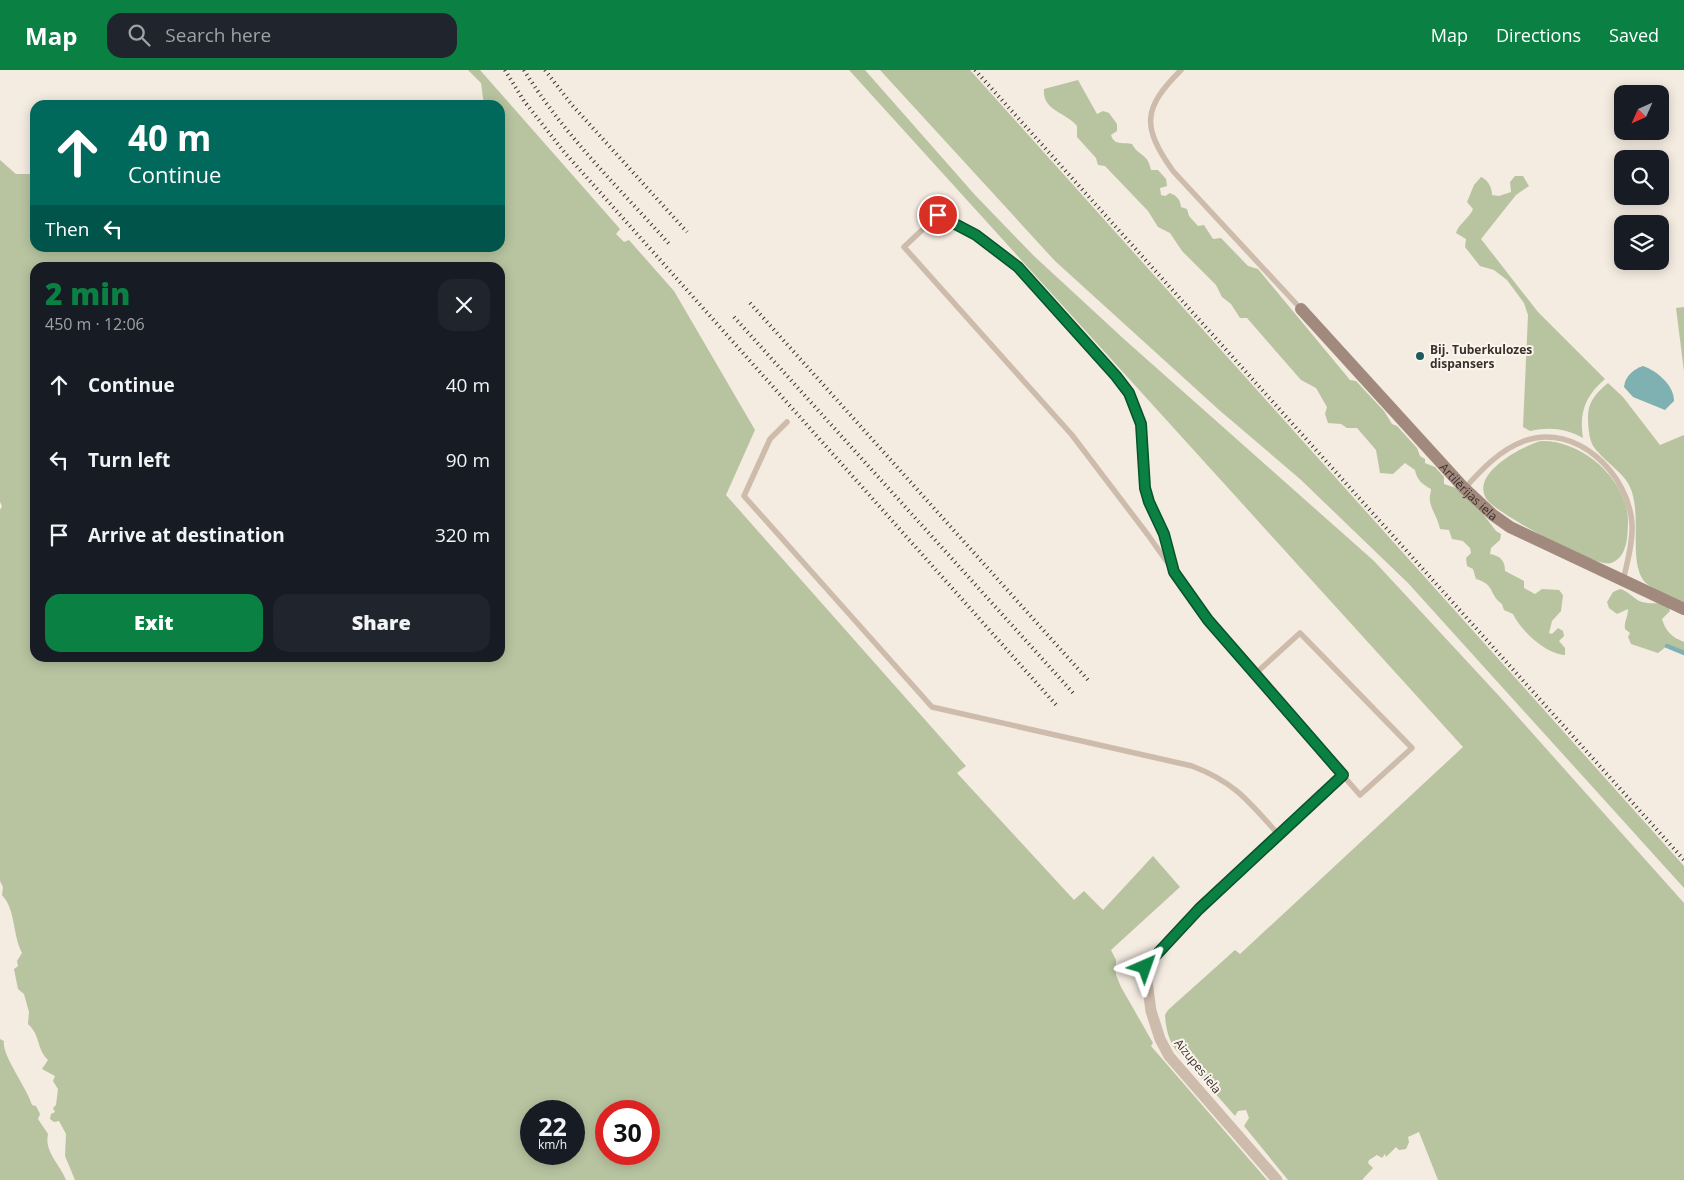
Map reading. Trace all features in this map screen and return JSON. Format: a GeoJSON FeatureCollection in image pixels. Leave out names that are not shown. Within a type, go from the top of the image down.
{"type":"FeatureCollection","features":[{"type":"Feature","properties":{"kind":"street","name":"Artilērijas iela"},"geometry":{"type":"LineString","coordinates":[[1301,309],[1464,488],[1493,515],[1510,527],[1684,609]]}},
{"type":"Feature","properties":{"kind":"street","name":"Aizupes iela"},"geometry":{"type":"LineString","coordinates":[[1199,909],[1145,967],[1154,1023],[1169,1056],[1277,1180]]}},
{"type":"Feature","properties":{"kind":"lane"},"geometry":{"type":"LineString","coordinates":[[1181,70],[1164,87],[1153,105],[1150,125],[1156,145],[1173,171],[1301,309]]}},
{"type":"Feature","properties":{"kind":"lane"},"geometry":{"type":"LineString","coordinates":[[1174,572],[1164,534],[1149,502],[1145,488],[1141,424],[1129,393],[1018,267],[976,235],[938,215],[904,247],[1072,436],[1208,620],[1360,795],[1412,748],[1300,633],[1255,674]]}},
{"type":"Feature","properties":{"kind":"lane"},"geometry":{"type":"LineString","coordinates":[[787,422],[770,439],[744,496],[932,706],[1192,766],[1218,776],[1236,789],[1279,835]]}},
{"type":"Feature","properties":{"kind":"lane"},"geometry":{"type":"LineString","coordinates":[[1464,488],[1500,454],[1524,441],[1540,437],[1556,437],[1582,447],[1611,472],[1628,499],[1632,533],[1623,581]]}},
{"type":"Feature","properties":{"kind":"lane"},"geometry":{"type":"LineString","coordinates":[[1199,909],[1343,775]]}},
{"type":"Feature","properties":{"kind":"green space"},"geometry":{"type":"Polygon","coordinates":[[[468,70],[480,70],[620,229],[616,234],[624,242],[629,240],[674,291],[755,430],[726,495],[966,766],[957,773],[1074,900],[1084,891],[1103,910],[1153,856],[1180,887],[1111,950],[1116,960],[1116,975],[1153,1043],[1151,1046],[1267,1180],[75,1180],[65,1156],[66,1134],[59,1121],[54,1122],[50,1119],[51,1114],[55,1112],[53,1108],[56,1105],[58,1089],[53,1081],[55,1076],[42,1069],[48,1060],[44,1056],[35,1033],[28,1024],[29,1012],[24,994],[18,989],[14,969],[18,966],[17,961],[22,953],[10,908],[2,895],[3,887],[0,881],[0,510],[2,506],[0,502],[0,160],[16,174],[30,174],[30,252],[505,252],[505,100],[483,100],[481,83],[468,70]]]}},
{"type":"Feature","properties":{"kind":"green space"},"geometry":{"type":"Polygon","coordinates":[[[849,70],[865,70],[975,195],[1034,256],[1125,340],[1374,561],[1500,697],[1684,903],[1684,1180],[1438,1180],[1419,1132],[1408,1137],[1409,1142],[1406,1149],[1399,1150],[1396,1147],[1386,1157],[1385,1154],[1382,1158],[1377,1155],[1369,1160],[1368,1163],[1373,1168],[1362,1180],[1288,1180],[1244,1126],[1249,1118],[1246,1110],[1238,1111],[1235,1116],[1175,1049],[1166,1027],[1165,1015],[1168,1010],[1235,950],[1240,954],[1463,747],[849,70]]]}},
{"type":"Feature","properties":{"kind":"green space"},"geometry":{"type":"Polygon","coordinates":[[[880,70],[970,70],[1684,866],[1684,888],[1408,583],[1300,479],[1218,409],[1055,261],[880,70]]]}},
{"type":"Feature","properties":{"kind":"green space"},"geometry":{"type":"Polygon","coordinates":[[[1078,80],[1097,114],[1103,111],[1109,113],[1117,124],[1117,131],[1111,135],[1114,141],[1132,144],[1148,160],[1151,170],[1158,170],[1166,179],[1167,186],[1160,188],[1161,195],[1165,196],[1170,193],[1176,197],[1181,207],[1187,209],[1189,216],[1198,226],[1204,225],[1213,239],[1221,238],[1248,266],[1258,269],[1350,380],[1356,381],[1384,411],[1392,424],[1397,426],[1417,448],[1420,456],[1425,459],[1425,463],[1435,467],[1444,477],[1444,484],[1456,488],[1501,534],[1500,540],[1491,548],[1490,554],[1501,559],[1505,571],[1524,581],[1524,588],[1535,594],[1542,589],[1559,590],[1563,595],[1561,611],[1552,621],[1549,633],[1552,634],[1558,628],[1563,631],[1564,636],[1559,641],[1565,648],[1565,655],[1550,651],[1542,646],[1528,634],[1513,614],[1504,610],[1502,604],[1489,587],[1476,579],[1473,569],[1467,566],[1466,558],[1471,553],[1470,548],[1463,541],[1452,539],[1449,530],[1440,529],[1430,501],[1431,489],[1420,481],[1415,470],[1405,463],[1393,474],[1380,473],[1376,450],[1357,428],[1347,428],[1341,424],[1328,423],[1325,414],[1327,407],[1316,388],[1301,380],[1247,318],[1240,318],[1231,304],[1222,297],[1216,285],[1182,251],[1170,233],[1158,227],[1148,211],[1105,166],[1098,165],[1096,158],[1077,137],[1077,126],[1051,107],[1044,96],[1044,89],[1078,80]]]}},
{"type":"Feature","properties":{"kind":"green space"},"geometry":{"type":"Polygon","coordinates":[[[1515,176],[1523,176],[1529,186],[1516,195],[1481,239],[1538,312],[1605,379],[1598,385],[1585,406],[1582,421],[1583,438],[1563,430],[1544,429],[1530,431],[1523,427],[1528,315],[1524,303],[1507,280],[1494,270],[1480,266],[1465,247],[1466,239],[1456,233],[1459,226],[1473,209],[1467,202],[1474,185],[1481,177],[1489,184],[1492,195],[1499,196],[1511,192],[1510,182],[1515,176]]]}},
{"type":"Feature","properties":{"kind":"green space"},"geometry":{"type":"Polygon","coordinates":[[[1684,307],[1684,371],[1676,308],[1684,307]]]}},
{"type":"Feature","properties":{"kind":"green space"},"geometry":{"type":"Polygon","coordinates":[[[1608,383],[1623,397],[1660,445],[1684,435],[1684,603],[1651,587],[1641,576],[1637,565],[1635,510],[1629,485],[1623,476],[1596,450],[1591,440],[1588,416],[1590,404],[1608,383]]]}},
{"type":"Feature","properties":{"kind":"green space"},"geometry":{"type":"Polygon","coordinates":[[[1541,441],[1555,442],[1581,452],[1604,469],[1614,481],[1621,493],[1628,514],[1625,547],[1620,557],[1615,561],[1602,563],[1587,558],[1528,528],[1488,501],[1483,491],[1485,481],[1491,472],[1510,455],[1541,441]]]}},
{"type":"Feature","properties":{"kind":"green space"},"geometry":{"type":"Polygon","coordinates":[[[1620,589],[1642,602],[1663,603],[1669,607],[1670,611],[1662,619],[1670,634],[1684,642],[1684,653],[1667,646],[1658,653],[1631,644],[1628,637],[1630,633],[1625,629],[1628,609],[1617,614],[1609,608],[1607,602],[1613,592],[1620,589]]]}},
{"type":"Feature","properties":{"kind":"green space"},"geometry":{"type":"Polygon","coordinates":[[[0,1039],[4,1041],[6,1054],[32,1105],[36,1106],[40,1114],[38,1119],[48,1134],[48,1147],[66,1180],[0,1180],[0,1039]]]}},
{"type":"Feature","properties":{"kind":"water"},"geometry":{"type":"Polygon","coordinates":[[[1643,366],[1654,371],[1664,379],[1671,389],[1674,401],[1665,410],[1633,397],[1624,387],[1626,379],[1630,374],[1643,366]]]}},
{"type":"Feature","properties":{"kind":"waterway"},"geometry":{"type":"LineString","coordinates":[[1667,646],[1684,653]]}},
{"type":"Feature","properties":{"kind":"railway"},"geometry":{"type":"LineString","coordinates":[[505,70],[524,101],[565,153],[1057,706]]}},
{"type":"Feature","properties":{"kind":"railway"},"geometry":{"type":"LineString","coordinates":[[524,70],[575,139],[671,246]]}},
{"type":"Feature","properties":{"kind":"railway"},"geometry":{"type":"LineString","coordinates":[[545,70],[572,105],[687,232]]}},
{"type":"Feature","properties":{"kind":"railway"},"geometry":{"type":"LineString","coordinates":[[975,70],[1684,860]]}},
{"type":"Feature","properties":{"kind":"railway"},"geometry":{"type":"LineString","coordinates":[[750,303],[1088,680]]}},
{"type":"Feature","properties":{"kind":"railway"},"geometry":{"type":"LineString","coordinates":[[734,317],[1074,694]]}},
{"type":"Feature","properties":{"kind":"place","name":"Bij. Tuberkulozes dispansers"},"geometry":{"type":"Point","coordinates":[1420,356]}},
{"type":"Feature","properties":{"kind":"route"},"geometry":{"type":"LineString","coordinates":[[938,215],[976,235],[1018,267],[1129,393],[1137,408],[1141,424],[1144,447],[1145,488],[1149,502],[1164,534],[1174,572],[1208,620],[1343,775],[1199,909],[1145,967]]}}]}
